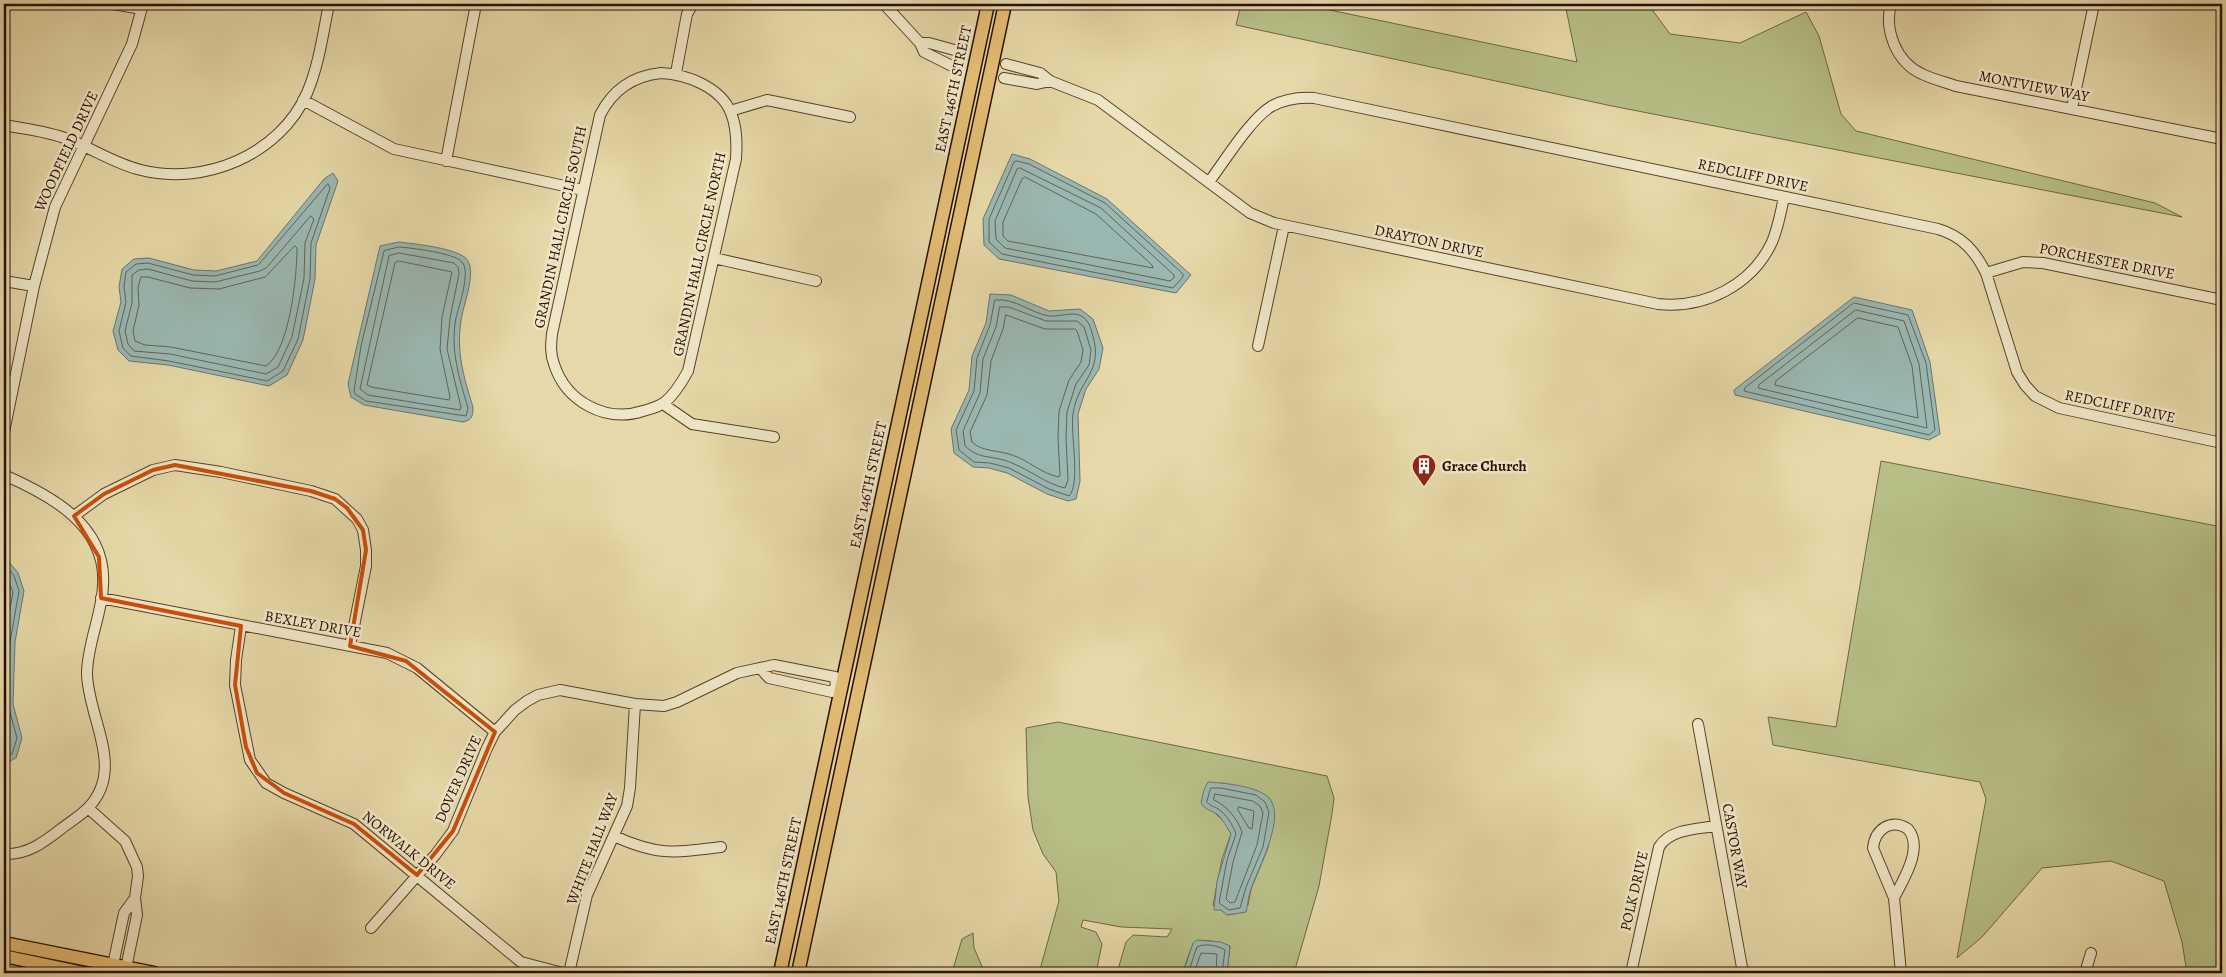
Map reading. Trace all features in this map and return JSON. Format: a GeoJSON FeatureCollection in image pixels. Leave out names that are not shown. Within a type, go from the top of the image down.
{"type":"FeatureCollection","features":[{"type":"Feature","properties":{"kind":"main road","name":"EAST 146TH STREET"},"geometry":{"type":"LineString","coordinates":[[780,973],[839,686],[988,4]]}},
{"type":"Feature","properties":{"kind":"main road"},"geometry":{"type":"LineString","coordinates":[[798,973],[1005,4]]}},
{"type":"Feature","properties":{"kind":"main road"},"geometry":{"type":"LineString","coordinates":[[4,943],[154,973]]}},
{"type":"Feature","properties":{"kind":"main road"},"geometry":{"type":"LineString","coordinates":[[4,956],[84,973]]}},
{"type":"Feature","properties":{"kind":"street"},"geometry":{"type":"LineString","coordinates":[[113,4],[142,7]]}},
{"type":"Feature","properties":{"kind":"street"},"geometry":{"type":"LineString","coordinates":[[4,125],[58,136],[129,167],[158,174],[182,175],[210,170],[242,159],[268,141],[288,121],[303,100],[316,64],[329,4]]}},
{"type":"Feature","properties":{"kind":"street"},"geometry":{"type":"LineString","coordinates":[[446,161],[476,4]]}},
{"type":"Feature","properties":{"kind":"street"},"geometry":{"type":"LineString","coordinates":[[676,73],[688,14],[693,4]]}},
{"type":"Feature","properties":{"kind":"street"},"geometry":{"type":"LineString","coordinates":[[884,4],[920,43],[924,52],[954,67]]}},
{"type":"Feature","properties":{"kind":"street","name":"MONTVIEW WAY"},"geometry":{"type":"LineString","coordinates":[[1891,4],[1888,20],[1895,46],[1903,59],[1922,74],[1956,86],[2222,139]]}},
{"type":"Feature","properties":{"kind":"street"},"geometry":{"type":"LineString","coordinates":[[2072,108],[2094,4]]}},
{"type":"Feature","properties":{"kind":"street","name":"WOODFIELD DRIVE"},"geometry":{"type":"LineString","coordinates":[[4,432],[34,286],[54,207],[132,44],[142,7]]}},
{"type":"Feature","properties":{"kind":"street"},"geometry":{"type":"LineString","coordinates":[[920,43],[929,43],[958,51]]}},
{"type":"Feature","properties":{"kind":"street","name":"DRAYTON DRIVE"},"geometry":{"type":"LineString","coordinates":[[1006,64],[1040,73],[1050,81],[1098,100],[1250,213],[1284,226],[1658,304],[1688,304],[1715,296],[1731,289],[1748,275],[1761,260],[1772,242],[1784,197]]}},
{"type":"Feature","properties":{"kind":"street","name":"GRANDIN HALL CIRCLE NORTH"},"geometry":{"type":"LineString","coordinates":[[663,404],[672,395],[688,371],[736,159],[736,133],[730,111],[709,88],[698,81],[676,73]]}},
{"type":"Feature","properties":{"kind":"street","name":"GRANDIN HALL CIRCLE SOUTH"},"geometry":{"type":"LineString","coordinates":[[663,404],[636,413],[601,413],[588,406],[568,390],[554,364],[551,350],[552,334],[596,127],[610,98],[624,85],[642,76],[676,73]]}},
{"type":"Feature","properties":{"kind":"street","name":"DRAYTON DRIVE"},"geometry":{"type":"LineString","coordinates":[[1004,78],[1037,84],[1050,81]]}},
{"type":"Feature","properties":{"kind":"street","name":"REDCLIFF DRIVE"},"geometry":{"type":"LineString","coordinates":[[1209,182],[1262,114],[1277,104],[1304,98],[1947,232],[1969,246],[1986,273],[2017,372],[2035,396],[2065,410],[2222,443]]}},
{"type":"Feature","properties":{"kind":"street"},"geometry":{"type":"LineString","coordinates":[[303,100],[394,149],[583,190]]}},
{"type":"Feature","properties":{"kind":"street"},"geometry":{"type":"LineString","coordinates":[[730,111],[767,100],[850,117]]}},
{"type":"Feature","properties":{"kind":"street"},"geometry":{"type":"LineString","coordinates":[[1258,346],[1284,226]]}},
{"type":"Feature","properties":{"kind":"street"},"geometry":{"type":"LineString","coordinates":[[714,258],[816,281]]}},
{"type":"Feature","properties":{"kind":"street","name":"PORCHESTER DRIVE"},"geometry":{"type":"LineString","coordinates":[[1986,273],[2013,264],[2033,261],[2222,300]]}},
{"type":"Feature","properties":{"kind":"street"},"geometry":{"type":"LineString","coordinates":[[4,281],[34,286]]}},
{"type":"Feature","properties":{"kind":"street"},"geometry":{"type":"LineString","coordinates":[[663,404],[692,424],[774,437]]}},
{"type":"Feature","properties":{"kind":"street"},"geometry":{"type":"LineString","coordinates":[[74,516],[104,494],[153,470],[174,465],[221,472],[311,491],[335,499],[357,519],[363,530],[366,550],[366,566],[350,646]]}},
{"type":"Feature","properties":{"kind":"street"},"geometry":{"type":"LineString","coordinates":[[4,475],[26,484],[63,506],[85,528],[100,556],[103,584],[87,673],[106,765],[102,782],[88,808],[41,844],[18,854],[4,854]]}},
{"type":"Feature","properties":{"kind":"street","name":"BEXLEY DRIVE"},"geometry":{"type":"LineString","coordinates":[[101,598],[387,653],[406,661],[495,732]]}},
{"type":"Feature","properties":{"kind":"street","name":"NORWALK DRIVE"},"geometry":{"type":"LineString","coordinates":[[241,626],[236,660],[235,686],[246,747],[257,773],[266,783],[284,794],[354,824],[521,962],[563,973]]}},
{"type":"Feature","properties":{"kind":"street","name":"DOVER DRIVE"},"geometry":{"type":"LineString","coordinates":[[371,928],[453,831],[495,732],[515,710],[527,701],[549,691],[571,690],[635,704],[664,706],[684,699],[737,673],[761,669],[769,678],[832,692],[839,686],[858,690]]}},
{"type":"Feature","properties":{"kind":"street","name":"WHITE HALL WAY"},"geometry":{"type":"LineString","coordinates":[[569,973],[587,895],[627,806],[630,788],[635,704]]}},
{"type":"Feature","properties":{"kind":"street","name":"CASTOR WAY"},"geometry":{"type":"LineString","coordinates":[[1698,724],[1743,973]]}},
{"type":"Feature","properties":{"kind":"street"},"geometry":{"type":"LineString","coordinates":[[88,808],[125,841],[130,849],[138,876],[135,898],[137,916],[126,968]]}},
{"type":"Feature","properties":{"kind":"street"},"geometry":{"type":"LineString","coordinates":[[1894,898],[1912,857],[1915,844],[1908,829],[1887,825],[1878,832],[1872,848],[1894,898],[1902,973]]}},
{"type":"Feature","properties":{"kind":"street","name":"POLK DRIVE"},"geometry":{"type":"LineString","coordinates":[[1632,973],[1659,847],[1668,838],[1676,834],[1716,826]]}},
{"type":"Feature","properties":{"kind":"street"},"geometry":{"type":"LineString","coordinates":[[614,836],[646,850],[665,853],[721,847]]}},
{"type":"Feature","properties":{"kind":"street"},"geometry":{"type":"LineString","coordinates":[[113,965],[124,913],[135,898]]}},
{"type":"Feature","properties":{"kind":"street"},"geometry":{"type":"LineString","coordinates":[[2085,973],[2091,953]]}},
{"type":"Feature","properties":{"kind":"highlighted area"},"geometry":{"type":"Polygon","coordinates":[[[175,465],[311,491],[335,499],[347,508],[363,530],[366,550],[350,646],[406,661],[495,732],[453,831],[417,875],[354,824],[284,793],[257,773],[246,747],[235,685],[241,626],[101,598],[99,557],[74,516],[104,494],[153,470],[175,465]]]}},
{"type":"Feature","properties":{"kind":"green space"},"geometry":{"type":"Polygon","coordinates":[[[1241,4],[1311,4],[1311,6],[1577,62],[1565,4],[1648,4],[1670,34],[1740,43],[1806,12],[1819,36],[1841,114],[1856,131],[2155,203],[2182,217],[1612,106],[1236,25],[1241,4]]]}},
{"type":"Feature","properties":{"kind":"green space"},"geometry":{"type":"Polygon","coordinates":[[[1881,461],[2222,527],[2222,973],[2187,973],[2182,942],[2164,881],[2111,861],[2042,868],[1982,937],[1957,958],[1986,799],[1980,782],[1773,745],[1768,717],[1836,727],[1881,461]]]}},
{"type":"Feature","properties":{"kind":"green space"},"geometry":{"type":"Polygon","coordinates":[[[1058,722],[1327,776],[1334,798],[1332,814],[1319,886],[1294,973],[1227,973],[1230,946],[1202,940],[1193,946],[1183,973],[1117,973],[1126,942],[1133,935],[1167,937],[1172,929],[1121,927],[1083,920],[1081,927],[1096,932],[1102,944],[1096,973],[1039,973],[1059,901],[1056,872],[1043,854],[1033,830],[1028,797],[1026,728],[1058,722]],[[1222,783],[1215,813],[1227,825],[1231,834],[1222,859],[1213,905],[1228,915],[1234,914],[1248,905],[1251,889],[1268,848],[1271,832],[1258,791],[1222,783]]]}},
{"type":"Feature","properties":{"kind":"green space"},"geometry":{"type":"Polygon","coordinates":[[[973,933],[974,948],[985,973],[955,973],[953,969],[962,939],[973,933]]]}},
{"type":"Feature","properties":{"kind":"water"},"geometry":{"type":"Polygon","coordinates":[[[1012,154],[1030,159],[1107,199],[1191,275],[1176,293],[999,259],[984,245],[983,219],[1012,154]]]}},
{"type":"Feature","properties":{"kind":"water"},"geometry":{"type":"Polygon","coordinates":[[[333,173],[338,181],[316,245],[315,279],[303,340],[287,375],[269,386],[168,365],[129,361],[118,350],[113,331],[121,302],[119,287],[122,269],[134,259],[149,258],[194,270],[216,271],[257,261],[324,179],[333,173]]]}},
{"type":"Feature","properties":{"kind":"water"},"geometry":{"type":"Polygon","coordinates":[[[399,242],[447,250],[464,257],[468,261],[471,274],[460,332],[460,354],[473,407],[471,417],[466,421],[364,405],[351,397],[348,384],[380,246],[399,242]]]}},
{"type":"Feature","properties":{"kind":"water"},"geometry":{"type":"Polygon","coordinates":[[[990,294],[1011,295],[1049,311],[1080,309],[1093,319],[1103,348],[1099,369],[1086,389],[1078,414],[1080,481],[1076,499],[1068,501],[1047,494],[1007,473],[989,468],[973,467],[954,453],[951,429],[969,390],[972,356],[986,323],[990,294]]]}},
{"type":"Feature","properties":{"kind":"water"},"geometry":{"type":"Polygon","coordinates":[[[1854,297],[1912,310],[1930,362],[1940,434],[1929,440],[1735,395],[1734,390],[1854,297]]]}},
{"type":"Feature","properties":{"kind":"water"},"geometry":{"type":"Polygon","coordinates":[[[4,556],[18,573],[24,591],[15,642],[13,704],[22,738],[16,758],[4,764],[4,556]]]}},
{"type":"Feature","properties":{"kind":"water"},"geometry":{"type":"Polygon","coordinates":[[[1208,782],[1256,790],[1268,797],[1273,805],[1275,816],[1273,829],[1250,892],[1246,912],[1227,915],[1221,910],[1214,910],[1217,881],[1231,834],[1217,814],[1206,809],[1201,803],[1208,782]]]}},
{"type":"Feature","properties":{"kind":"water"},"geometry":{"type":"Polygon","coordinates":[[[1197,940],[1221,942],[1230,946],[1227,973],[1183,973],[1193,943],[1197,940]]]}},
{"type":"Feature","properties":{"kind":"place","name":"Grace Church"},"geometry":{"type":"Point","coordinates":[1424,487]}}]}
